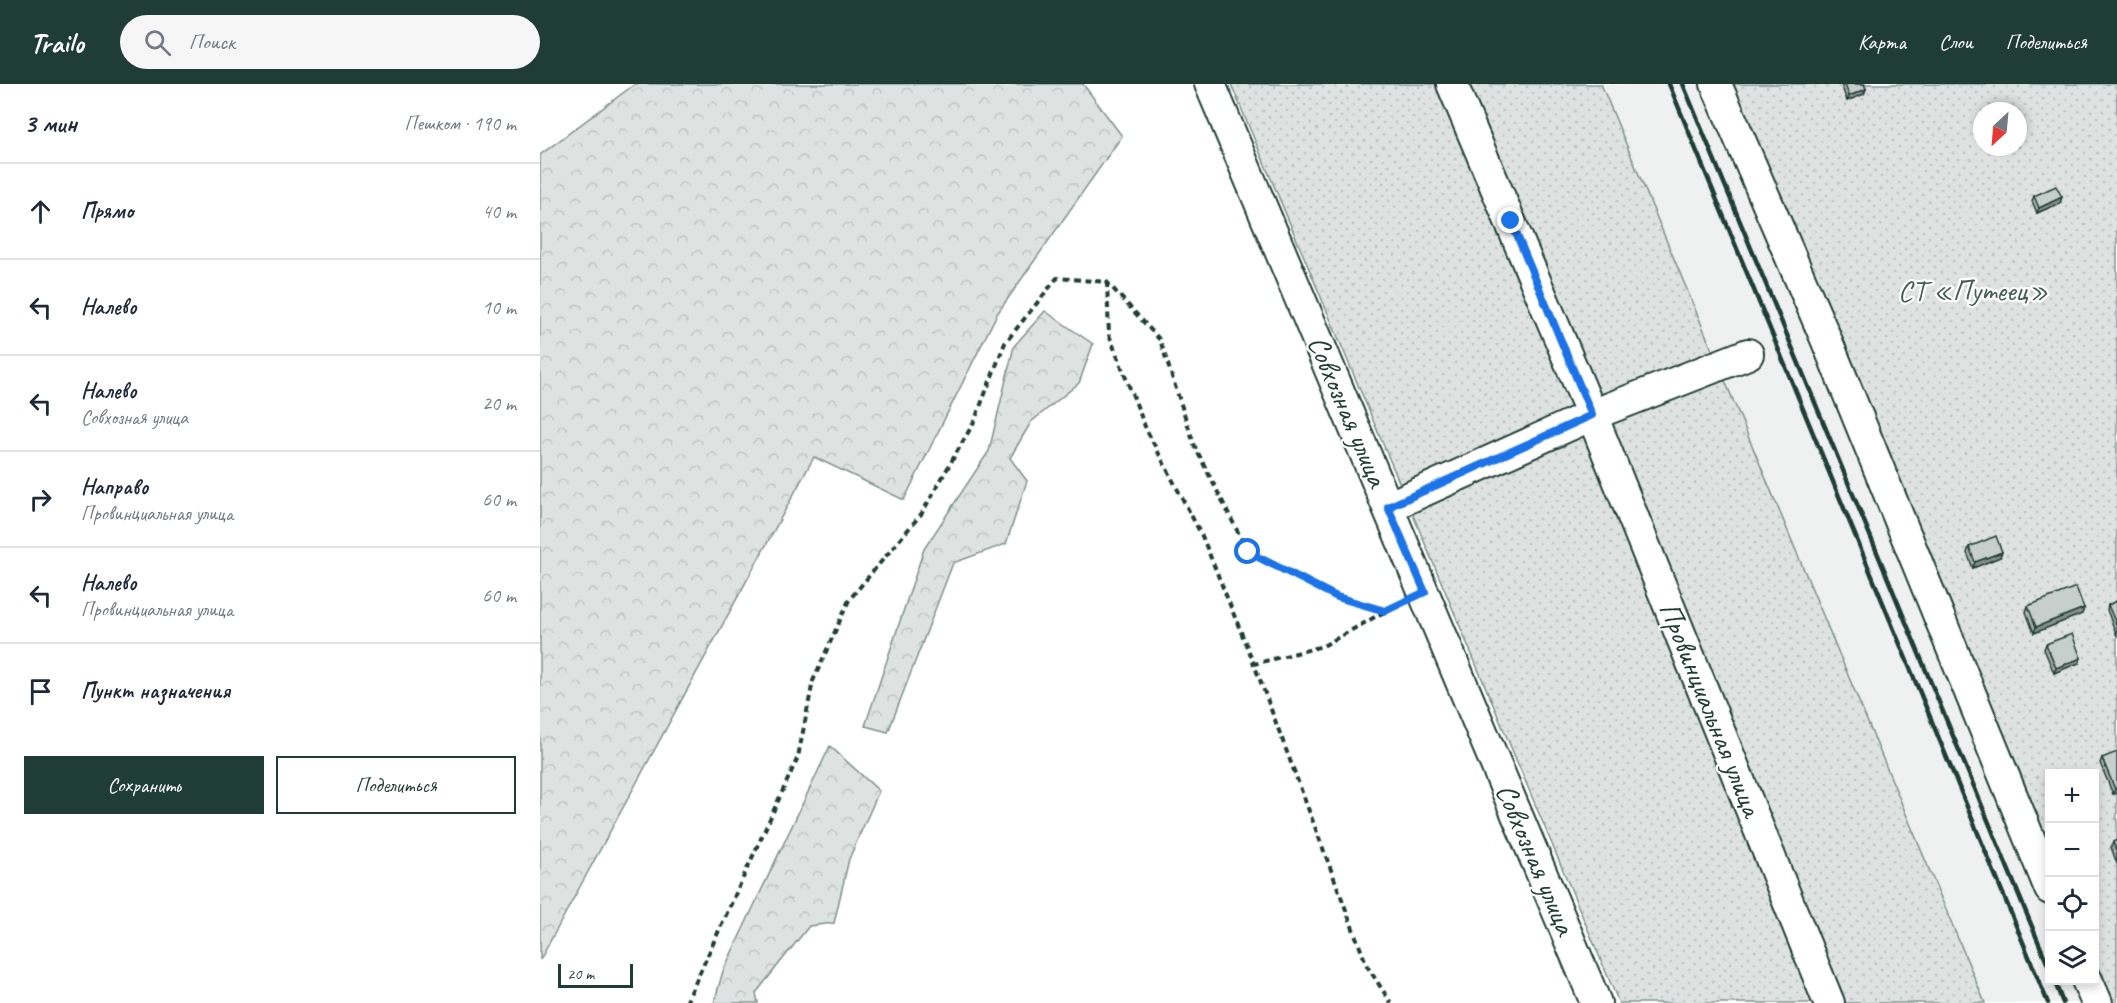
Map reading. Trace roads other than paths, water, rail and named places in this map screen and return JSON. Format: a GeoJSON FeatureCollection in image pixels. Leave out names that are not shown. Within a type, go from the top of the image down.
{"type":"FeatureCollection","features":[{"type":"Feature","properties":{"kind":"street","name":"Совхозная улица"},"geometry":{"type":"LineString","coordinates":[[1210,84],[1596,1003]]}},
{"type":"Feature","properties":{"kind":"street","name":"Провинциальная улица"},"geometry":{"type":"LineString","coordinates":[[1452,84],[1592,415],[1829,1003]]}},
{"type":"Feature","properties":{"kind":"street"},"geometry":{"type":"LineString","coordinates":[[1716,84],[1826,339],[2045,879]]}},
{"type":"Feature","properties":{"kind":"street"},"geometry":{"type":"LineString","coordinates":[[1388,507],[1592,415],[1748,354]]}},
{"type":"Feature","properties":{"kind":"street"},"geometry":{"type":"LineString","coordinates":[[2089,985],[2097,1003]]}},
{"type":"Feature","properties":{"kind":"railway"},"geometry":{"type":"LineString","coordinates":[[1669,84],[2048,1003]]}},
{"type":"Feature","properties":{"kind":"railway"},"geometry":{"type":"LineString","coordinates":[[1683,84],[2045,958]]}},
{"type":"Feature","properties":{"kind":"railway"},"geometry":{"type":"LineString","coordinates":[[2056,985],[2063,1003]]}},
{"type":"Feature","properties":{"kind":"park label","name":"СТ «Путеец»"},"geometry":{"type":"Point","coordinates":[1973,290]}}]}
